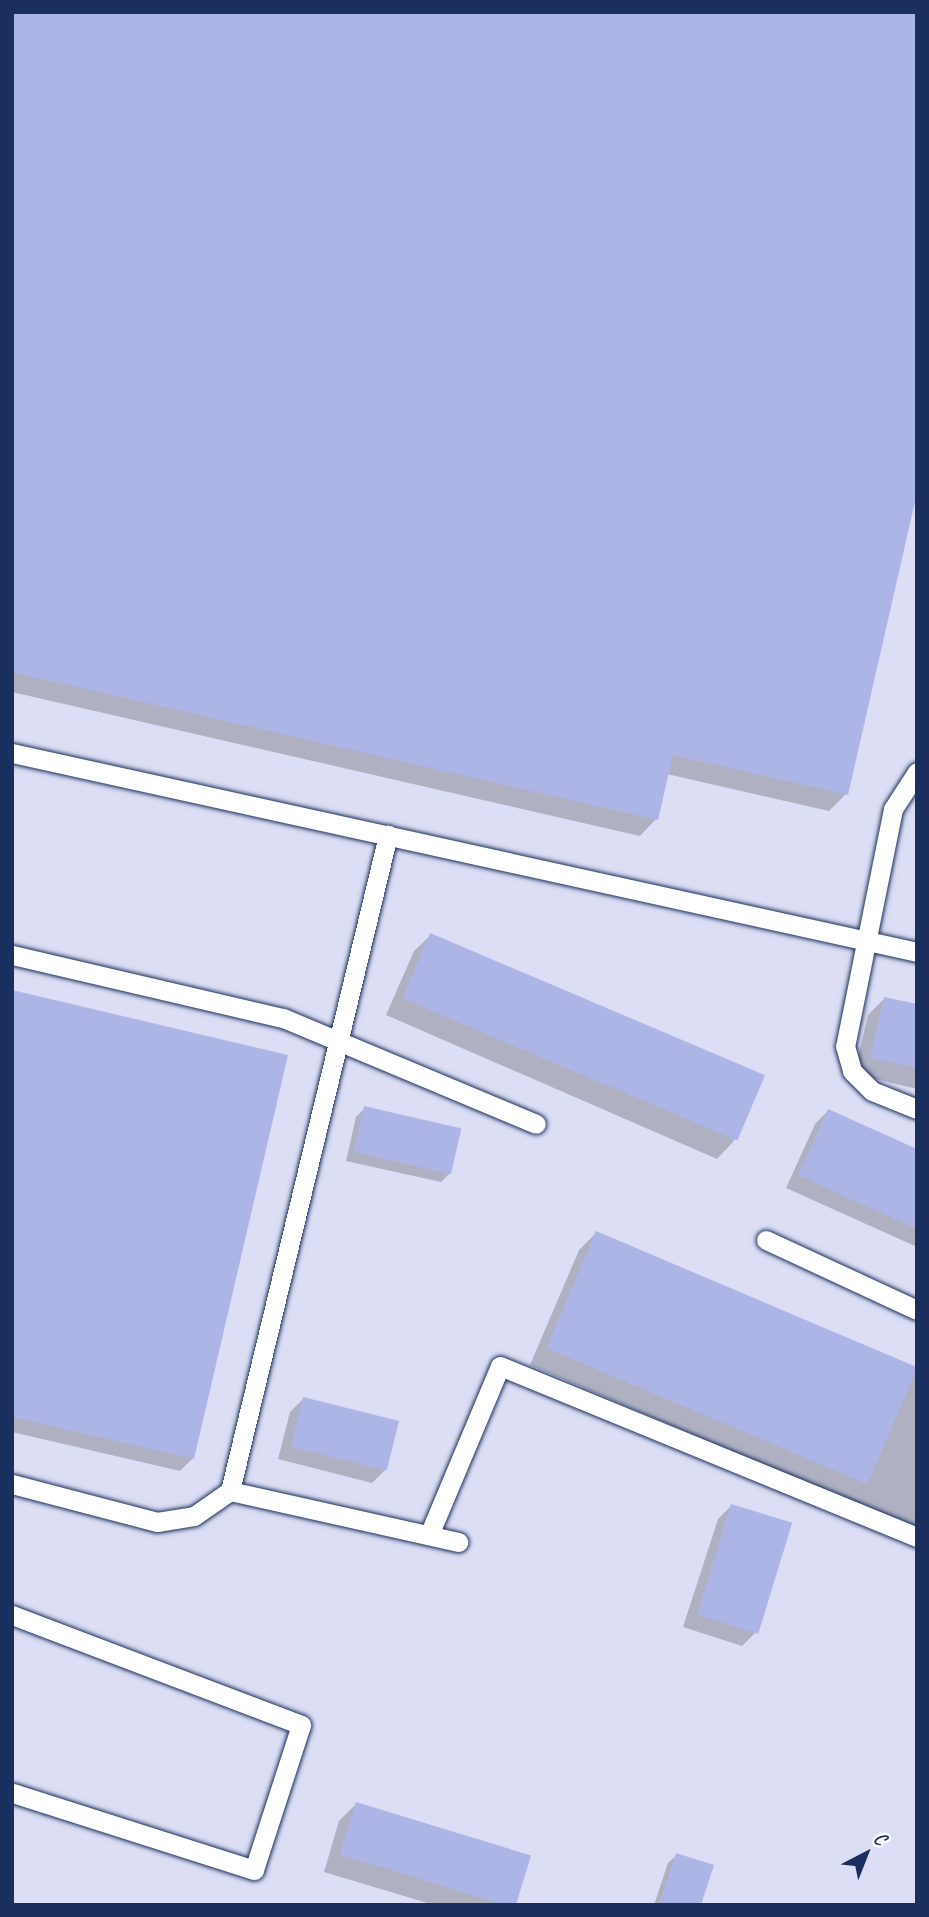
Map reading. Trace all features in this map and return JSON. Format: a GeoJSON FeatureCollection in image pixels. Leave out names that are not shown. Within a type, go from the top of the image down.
{"type":"FeatureCollection","features":[{"type":"Feature","properties":{"kind":"lane"},"geometry":{"type":"LineString","coordinates":[[12,753],[917,952]]}},
{"type":"Feature","properties":{"kind":"lane"},"geometry":{"type":"LineString","coordinates":[[917,772],[893,809],[845,1046],[852,1070],[872,1091],[917,1109]]}},
{"type":"Feature","properties":{"kind":"lane"},"geometry":{"type":"LineString","coordinates":[[12,1484],[157,1522],[194,1516],[230,1491],[335,1041],[388,835]]}},
{"type":"Feature","properties":{"kind":"lane"},"geometry":{"type":"LineString","coordinates":[[12,956],[283,1018],[536,1124]]}},
{"type":"Feature","properties":{"kind":"lane"},"geometry":{"type":"LineString","coordinates":[[766,1240],[917,1310]]}},
{"type":"Feature","properties":{"kind":"lane"},"geometry":{"type":"LineString","coordinates":[[429,1535],[500,1366],[917,1537]]}},
{"type":"Feature","properties":{"kind":"lane"},"geometry":{"type":"LineString","coordinates":[[230,1491],[458,1542]]}},
{"type":"Feature","properties":{"kind":"lane"},"geometry":{"type":"LineString","coordinates":[[12,1615],[301,1725],[254,1870],[12,1793]]}},
{"type":"Feature","properties":{"kind":"shaded area"},"geometry":{"type":"Polygon","coordinates":[[[12,12],[917,12],[917,1905],[12,1905],[12,12]]]}},
{"type":"Feature","properties":{"kind":"building"},"geometry":{"type":"Polygon","coordinates":[[[12,12],[917,12],[917,493],[848,795],[673,755],[658,820],[12,672],[12,12]]]}},
{"type":"Feature","properties":{"kind":"building"},"geometry":{"type":"Polygon","coordinates":[[[430,933],[765,1075],[737,1141],[402,998],[430,933]]]}},
{"type":"Feature","properties":{"kind":"building"},"geometry":{"type":"Polygon","coordinates":[[[12,990],[288,1055],[194,1459],[12,1417],[12,990]]]}},
{"type":"Feature","properties":{"kind":"building"},"geometry":{"type":"Polygon","coordinates":[[[884,997],[917,1004],[917,1068],[870,1058],[884,997]]]}},
{"type":"Feature","properties":{"kind":"building"},"geometry":{"type":"Polygon","coordinates":[[[364,1106],[461,1128],[451,1174],[353,1152],[364,1106]]]}},
{"type":"Feature","properties":{"kind":"building"},"geometry":{"type":"Polygon","coordinates":[[[828,1109],[917,1149],[917,1229],[798,1175],[828,1109]]]}},
{"type":"Feature","properties":{"kind":"building"},"geometry":{"type":"Polygon","coordinates":[[[596,1231],[917,1367],[868,1484],[546,1348],[596,1231]]]}},
{"type":"Feature","properties":{"kind":"building"},"geometry":{"type":"Polygon","coordinates":[[[303,1397],[399,1421],[387,1470],[291,1446],[303,1397]]]}},
{"type":"Feature","properties":{"kind":"building"},"geometry":{"type":"Polygon","coordinates":[[[731,1504],[792,1523],[758,1634],[697,1615],[731,1504]]]}},
{"type":"Feature","properties":{"kind":"building"},"geometry":{"type":"Polygon","coordinates":[[[356,1802],[531,1856],[516,1905],[505,1905],[340,1855],[356,1802]]]}},
{"type":"Feature","properties":{"kind":"building"},"geometry":{"type":"Polygon","coordinates":[[[676,1853],[714,1865],[701,1905],[659,1905],[676,1853]]]}}]}
